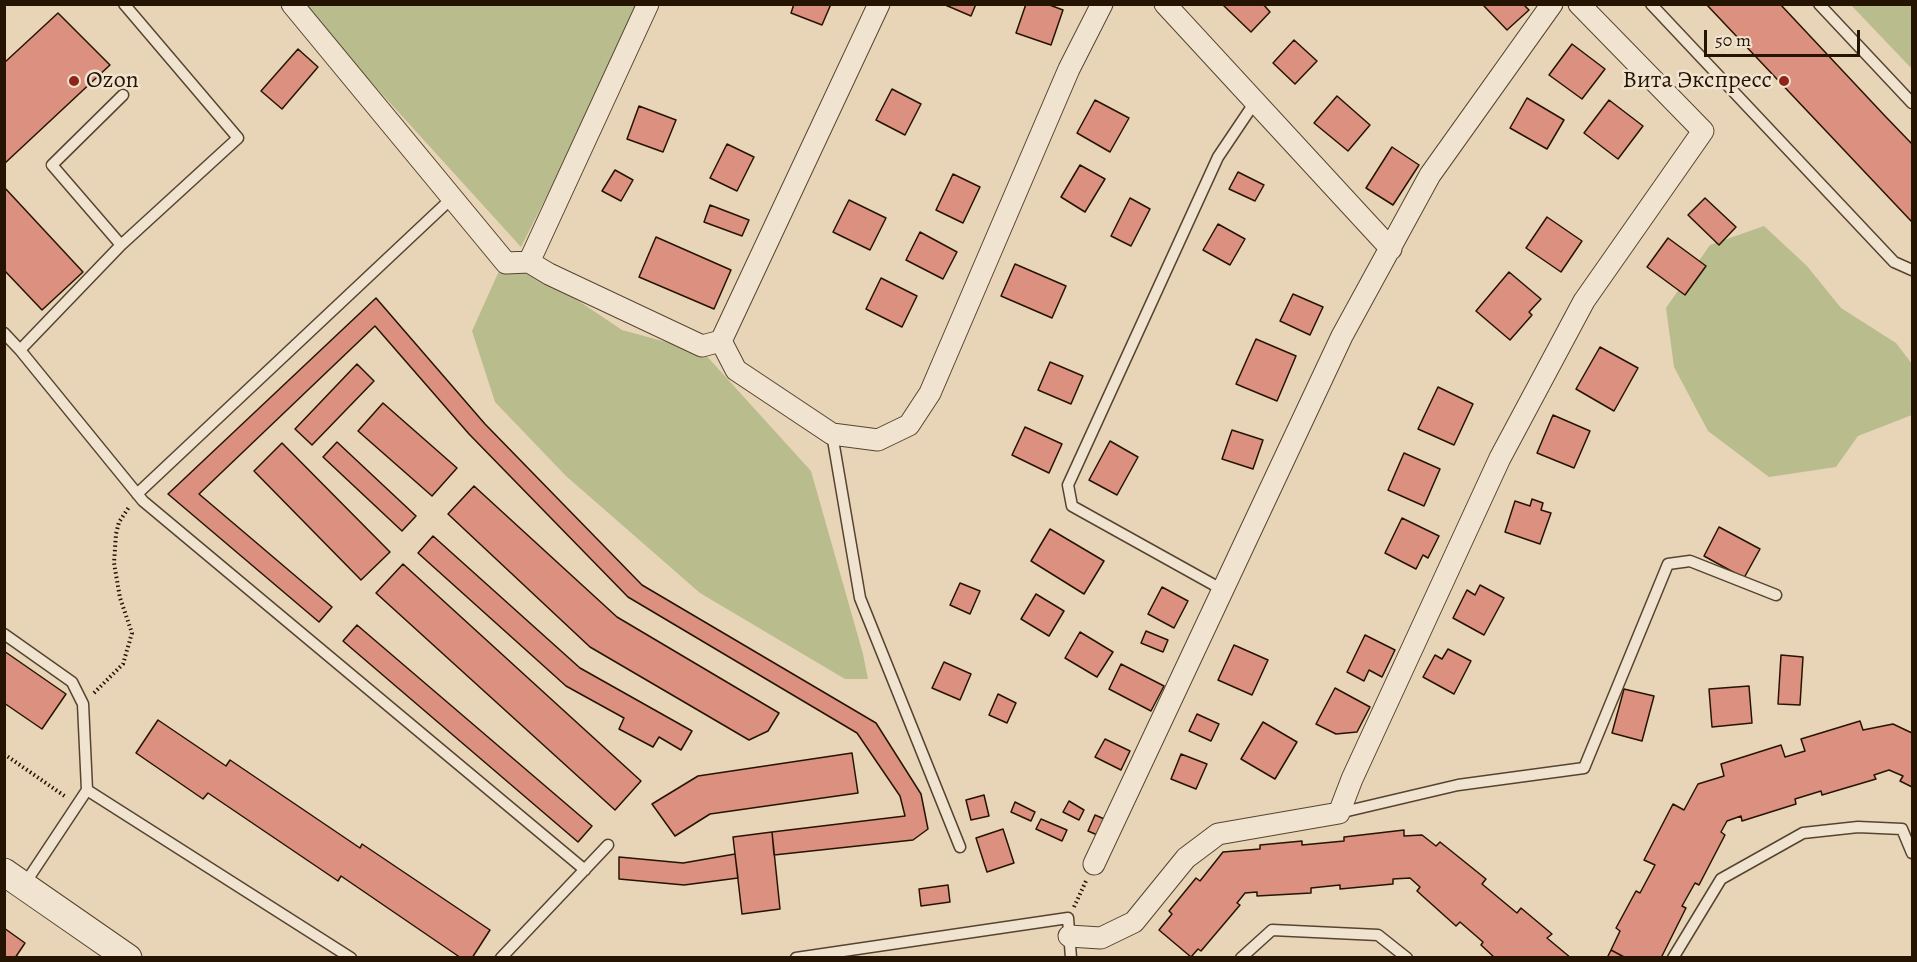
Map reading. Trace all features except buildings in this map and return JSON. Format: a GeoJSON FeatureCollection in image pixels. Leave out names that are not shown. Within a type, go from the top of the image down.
{"type":"FeatureCollection","features":[{"type":"Feature","properties":{"kind":"street"},"geometry":{"type":"LineString","coordinates":[[292,4],[506,262],[529,262],[549,274],[702,346],[721,341]]}},
{"type":"Feature","properties":{"kind":"street"},"geometry":{"type":"LineString","coordinates":[[529,262],[648,4]]}},
{"type":"Feature","properties":{"kind":"street"},"geometry":{"type":"LineString","coordinates":[[721,341],[879,4]]}},
{"type":"Feature","properties":{"kind":"street"},"geometry":{"type":"LineString","coordinates":[[721,341],[736,370],[832,434],[878,440],[909,425],[930,393],[1069,69],[1102,4]]}},
{"type":"Feature","properties":{"kind":"street"},"geometry":{"type":"LineString","coordinates":[[1165,4],[1391,249]]}},
{"type":"Feature","properties":{"kind":"street"},"geometry":{"type":"LineString","coordinates":[[1094,864],[1342,336],[1430,175],[1552,4]]}},
{"type":"Feature","properties":{"kind":"street"},"geometry":{"type":"LineString","coordinates":[[1069,937],[1101,938],[1134,922],[1186,858],[1218,834],[1339,813],[1352,779],[1500,458],[1584,301],[1703,131],[1579,4]]}},
{"type":"Feature","properties":{"kind":"street"},"geometry":{"type":"LineString","coordinates":[[14,878],[128,957]]}},
{"type":"Feature","properties":{"kind":"lane"},"geometry":{"type":"LineString","coordinates":[[20,350],[121,245],[238,138],[124,4]]}},
{"type":"Feature","properties":{"kind":"lane"},"geometry":{"type":"LineString","coordinates":[[1651,4],[1894,262],[1912,270]]}},
{"type":"Feature","properties":{"kind":"lane"},"geometry":{"type":"LineString","coordinates":[[1819,4],[1912,103]]}},
{"type":"Feature","properties":{"kind":"lane"},"geometry":{"type":"LineString","coordinates":[[121,245],[52,165],[123,95]]}},
{"type":"Feature","properties":{"kind":"lane"},"geometry":{"type":"LineString","coordinates":[[1223,590],[1072,506],[1068,485],[1218,157],[1255,102]]}},
{"type":"Feature","properties":{"kind":"lane"},"geometry":{"type":"LineString","coordinates":[[137,494],[452,198]]}},
{"type":"Feature","properties":{"kind":"lane"},"geometry":{"type":"LineString","coordinates":[[4,333],[143,501],[585,870]]}},
{"type":"Feature","properties":{"kind":"lane"},"geometry":{"type":"LineString","coordinates":[[832,434],[860,598],[960,847]]}},
{"type":"Feature","properties":{"kind":"lane"},"geometry":{"type":"LineString","coordinates":[[1339,813],[1458,785],[1584,768],[1668,564],[1690,561],[1776,595]]}},
{"type":"Feature","properties":{"kind":"lane"},"geometry":{"type":"LineString","coordinates":[[4,633],[72,682],[82,704],[87,790],[14,878]]}},
{"type":"Feature","properties":{"kind":"lane"},"geometry":{"type":"LineString","coordinates":[[87,790],[351,957]]}},
{"type":"Feature","properties":{"kind":"lane"},"geometry":{"type":"LineString","coordinates":[[1673,957],[1721,879],[1803,833],[1858,826],[1902,829],[1912,853]]}},
{"type":"Feature","properties":{"kind":"lane"},"geometry":{"type":"LineString","coordinates":[[501,957],[608,845]]}},
{"type":"Feature","properties":{"kind":"lane"},"geometry":{"type":"LineString","coordinates":[[1241,957],[1272,930],[1378,935],[1407,957]]}},
{"type":"Feature","properties":{"kind":"lane"},"geometry":{"type":"LineString","coordinates":[[796,957],[1069,937]]}},
{"type":"Feature","properties":{"kind":"path"},"geometry":{"type":"LineString","coordinates":[[82,704],[123,664],[132,633],[120,598],[114,563],[119,522],[137,494]]}},
{"type":"Feature","properties":{"kind":"path"},"geometry":{"type":"LineString","coordinates":[[4,754],[76,804]]}},
{"type":"Feature","properties":{"kind":"path"},"geometry":{"type":"LineString","coordinates":[[1069,937],[1094,864]]}},
{"type":"Feature","properties":{"kind":"green space"},"geometry":{"type":"Polygon","coordinates":[[[307,5],[643,5],[521,247],[352,61],[307,5]]]}},
{"type":"Feature","properties":{"kind":"green space"},"geometry":{"type":"Polygon","coordinates":[[[1851,5],[1912,5],[1912,69],[1851,5]]]}},
{"type":"Feature","properties":{"kind":"green space"},"geometry":{"type":"Polygon","coordinates":[[[1764,226],[1807,266],[1841,308],[1896,343],[1912,364],[1912,415],[1858,436],[1836,467],[1769,477],[1708,431],[1674,367],[1666,308],[1710,245],[1764,226]]]}},
{"type":"Feature","properties":{"kind":"green space"},"geometry":{"type":"Polygon","coordinates":[[[499,271],[540,275],[622,330],[703,352],[811,471],[868,679],[845,679],[700,593],[566,476],[495,402],[472,331],[499,271]]]}},
{"type":"Feature","properties":{"kind":"place","name":"Ozon"},"geometry":{"type":"Point","coordinates":[74,81]}},
{"type":"Feature","properties":{"kind":"place","name":"Вита Экспресс"},"geometry":{"type":"Point","coordinates":[1784,81]}}]}
